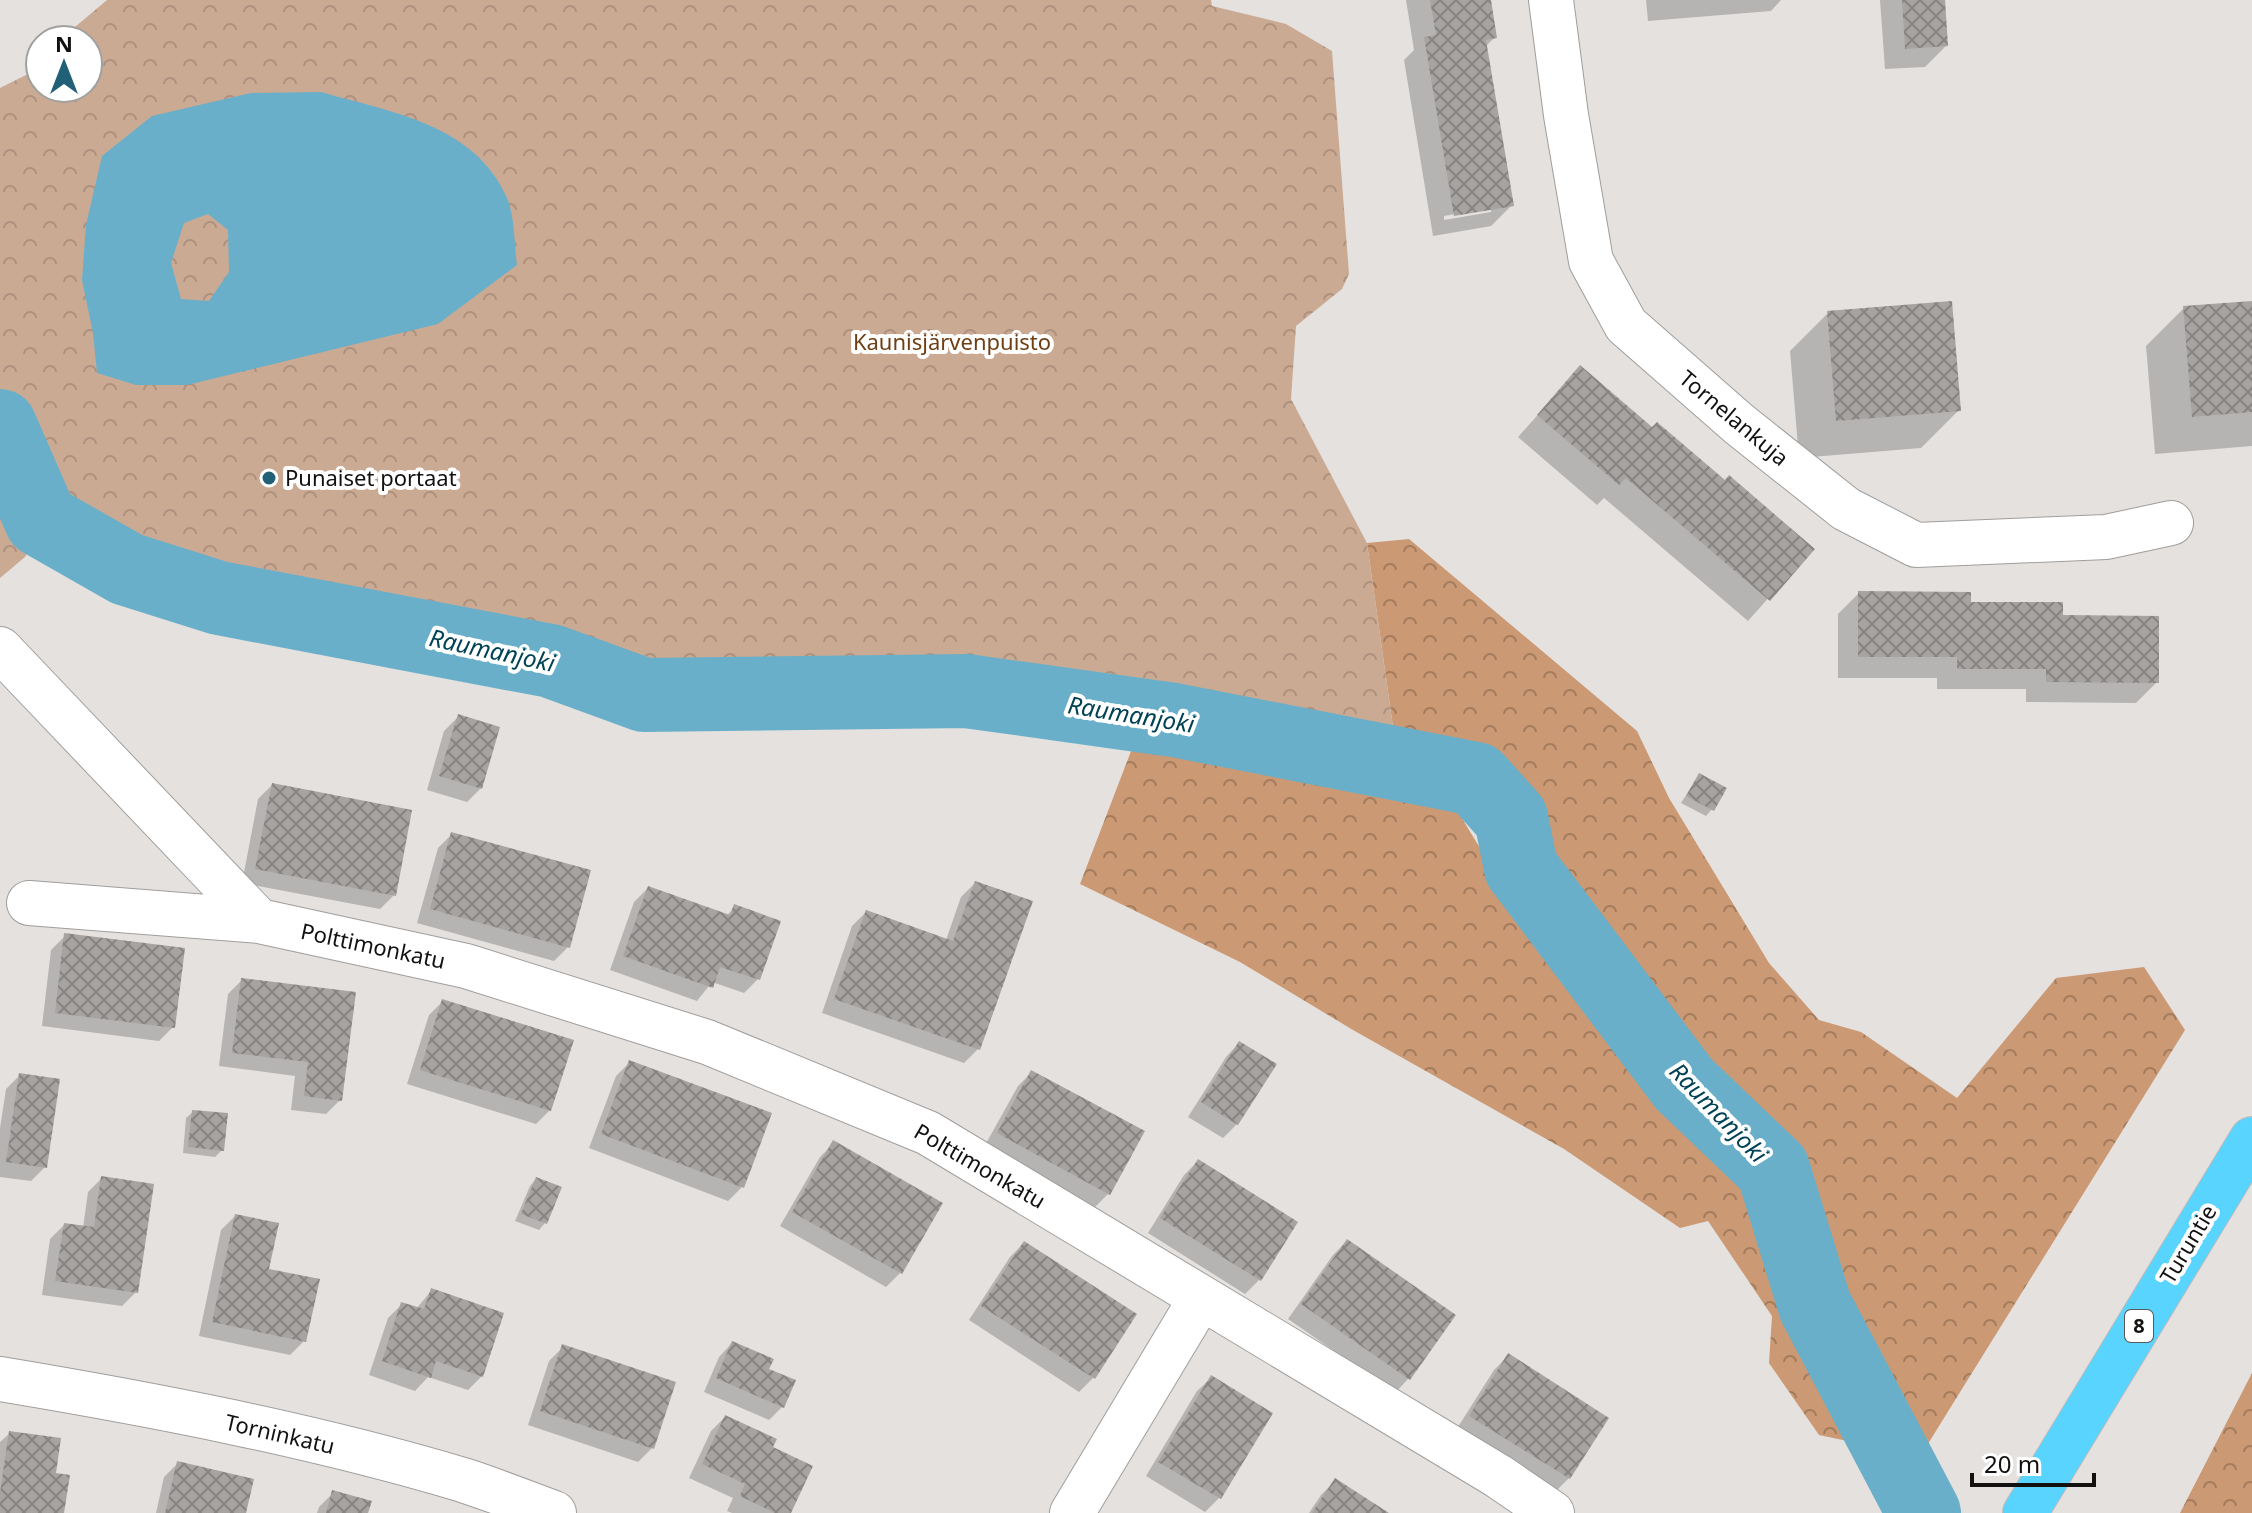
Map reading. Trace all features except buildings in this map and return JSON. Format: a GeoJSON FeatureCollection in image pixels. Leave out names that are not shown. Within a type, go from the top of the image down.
{"type":"FeatureCollection","features":[{"type":"Feature","properties":{"kind":"highway","name":"Turuntie"},"geometry":{"type":"LineString","coordinates":[[2025,1513],[2252,1139]]}},
{"type":"Feature","properties":{"kind":"street","name":"Tornelankuja"},"geometry":{"type":"LineString","coordinates":[[1551,0],[1566,115],[1591,261],[1626,325],[1739,424],[1846,509],[1916,545],[2106,537],[2171,523]]}},
{"type":"Feature","properties":{"kind":"street"},"geometry":{"type":"LineString","coordinates":[[0,649],[259,921]]}},
{"type":"Feature","properties":{"kind":"street","name":"Polttimonkatu"},"geometry":{"type":"LineString","coordinates":[[29,903],[259,921],[466,966],[707,1042],[928,1133],[1498,1476],[1552,1513]]}},
{"type":"Feature","properties":{"kind":"street"},"geometry":{"type":"LineString","coordinates":[[1072,1513],[1201,1298]]}},
{"type":"Feature","properties":{"kind":"street","name":"Torninkatu"},"geometry":{"type":"LineString","coordinates":[[0,1379],[123,1399],[316,1441],[464,1481],[554,1513]]}},
{"type":"Feature","properties":{"kind":"green space","name":"Kaunisjärvenpuisto"},"geometry":{"type":"Polygon","coordinates":[[[107,0],[1211,0],[1212,6],[1286,24],[1332,51],[1349,274],[1342,289],[1296,326],[1291,399],[1367,543],[1395,741],[1037,685],[775,679],[668,681],[539,645],[305,600],[155,565],[60,500],[25,557],[0,578],[0,88],[24,76],[24,104],[104,104],[104,24],[79,24],[107,0]]]}},
{"type":"Feature","properties":{"kind":"green space"},"geometry":{"type":"Polygon","coordinates":[[[1409,539],[1637,731],[1669,798],[1769,963],[1819,1020],[1861,1032],[1957,1098],[2056,978],[2144,967],[2185,1030],[1921,1455],[1881,1378],[1807,1250],[1788,1155],[1689,1071],[1607,928],[1548,885],[1539,809],[1508,773],[1395,741],[1367,543],[1409,539]]]}},
{"type":"Feature","properties":{"kind":"green space"},"geometry":{"type":"Polygon","coordinates":[[[1138,733],[1294,755],[1446,792],[1506,891],[1630,1056],[1755,1186],[1800,1321],[1857,1443],[1819,1435],[1769,1363],[1772,1316],[1708,1221],[1680,1228],[1564,1149],[1353,1030],[1240,962],[1080,884],[1138,733]]]}},
{"type":"Feature","properties":{"kind":"green space"},"geometry":{"type":"Polygon","coordinates":[[[2252,1373],[2252,1513],[2180,1513],[2252,1373]]]}},
{"type":"Feature","properties":{"kind":"water"},"geometry":{"type":"Polygon","coordinates":[[[321,92],[402,115],[452,137],[474,153],[493,173],[507,198],[517,265],[438,324],[187,385],[136,385],[97,373],[93,333],[82,280],[86,225],[102,156],[152,116],[251,93],[321,92]],[[208,214],[184,223],[171,263],[181,299],[209,301],[229,272],[228,230],[208,214]]]}},
{"type":"Feature","properties":{"kind":"waterway","name":"Raumanjoki"},"geometry":{"type":"LineString","coordinates":[[0,426],[41,520],[127,569],[219,598],[551,661],[644,695],[966,691],[1174,720],[1476,779],[1511,818],[1521,868],[1684,1084],[1773,1169],[1815,1306],[1924,1513]]}},
{"type":"Feature","properties":{"kind":"place","name":"Punaiset portaat"},"geometry":{"type":"Point","coordinates":[269,478]}}]}
